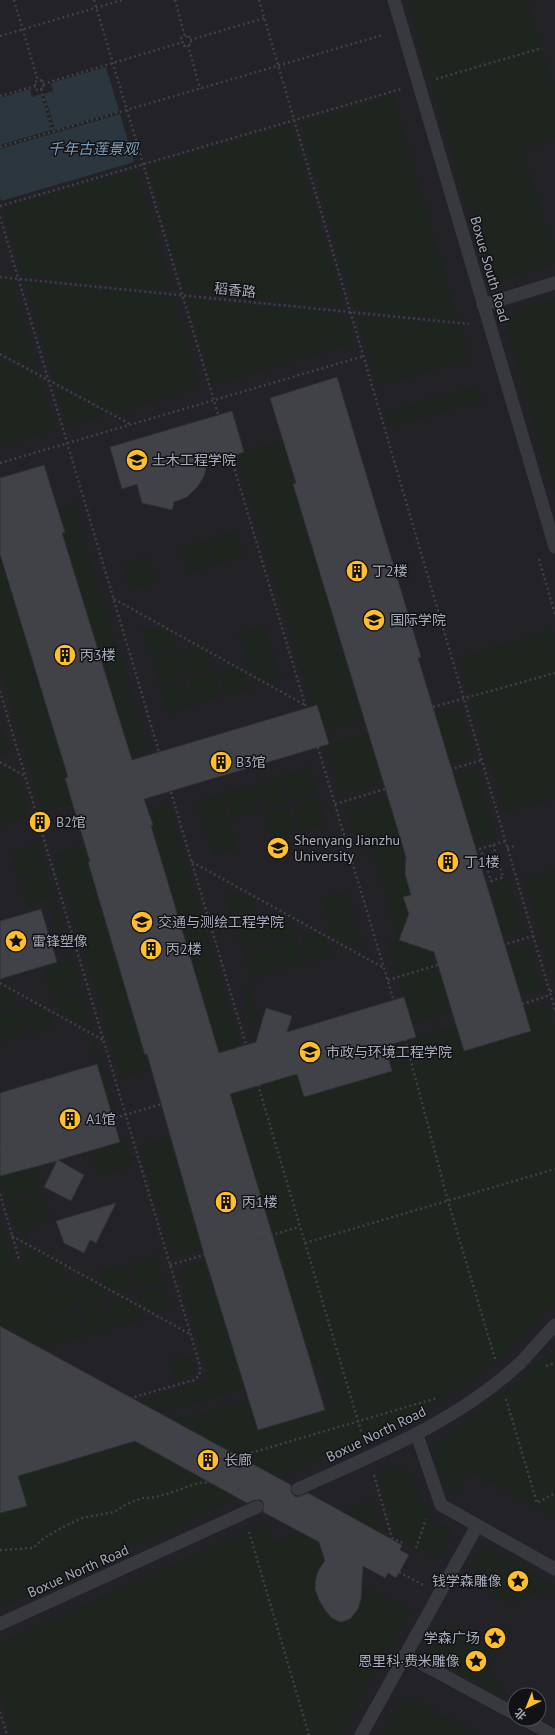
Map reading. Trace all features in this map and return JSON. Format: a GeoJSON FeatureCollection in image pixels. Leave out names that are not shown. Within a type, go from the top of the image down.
{"type":"FeatureCollection","features":[{"type":"Feature","properties":{"kind":"lane","name":"Boxue South Road"},"geometry":{"type":"LineString","coordinates":[[394,0],[483,305],[551,519],[555,547]]}},
{"type":"Feature","properties":{"kind":"lane"},"geometry":{"type":"LineString","coordinates":[[483,305],[555,282]]}},
{"type":"Feature","properties":{"kind":"lane","name":"Boxue North Road"},"geometry":{"type":"LineString","coordinates":[[298,1489],[417,1435],[464,1406],[520,1363],[555,1325]]}},
{"type":"Feature","properties":{"kind":"lane"},"geometry":{"type":"LineString","coordinates":[[417,1435],[441,1505],[555,1569]]}},
{"type":"Feature","properties":{"kind":"lane","name":"Boxue North Road"},"geometry":{"type":"LineString","coordinates":[[0,1624],[257,1508]]}},
{"type":"Feature","properties":{"kind":"lane"},"geometry":{"type":"LineString","coordinates":[[361,1735],[477,1526]]}},
{"type":"Feature","properties":{"kind":"lane"},"geometry":{"type":"LineString","coordinates":[[406,1655],[507,1710]]}},
{"type":"Feature","properties":{"kind":"lane"},"geometry":{"type":"LineString","coordinates":[[538,1727],[553,1735]]}},
{"type":"Feature","properties":{"kind":"path"},"geometry":{"type":"LineString","coordinates":[[14,0],[38,81]]}},
{"type":"Feature","properties":{"kind":"path"},"geometry":{"type":"LineString","coordinates":[[94,0],[388,980],[448,1201],[537,1503],[555,1493]]}},
{"type":"Feature","properties":{"kind":"path"},"geometry":{"type":"LineString","coordinates":[[0,36],[122,0]]}},
{"type":"Feature","properties":{"kind":"path"},"geometry":{"type":"LineString","coordinates":[[175,0],[185,37],[182,38],[184,46],[188,45]]}},
{"type":"Feature","properties":{"kind":"path"},"geometry":{"type":"LineString","coordinates":[[260,0],[278,66],[555,1010]]}},
{"type":"Feature","properties":{"kind":"path"},"geometry":{"type":"LineString","coordinates":[[190,40],[265,18]]}},
{"type":"Feature","properties":{"kind":"path"},"geometry":{"type":"LineString","coordinates":[[0,147],[383,35]]}},
{"type":"Feature","properties":{"kind":"path"},"geometry":{"type":"LineString","coordinates":[[185,37],[189,36],[192,44],[188,45]]}},
{"type":"Feature","properties":{"kind":"path"},"geometry":{"type":"LineString","coordinates":[[43,84],[183,42]]}},
{"type":"Feature","properties":{"kind":"path"},"geometry":{"type":"LineString","coordinates":[[188,45],[200,89]]}},
{"type":"Feature","properties":{"kind":"path"},"geometry":{"type":"LineString","coordinates":[[0,206],[542,48]]}},
{"type":"Feature","properties":{"kind":"path"},"geometry":{"type":"LineString","coordinates":[[38,81],[42,80],[44,88],[41,89],[53,132]]}},
{"type":"Feature","properties":{"kind":"path"},"geometry":{"type":"LineString","coordinates":[[38,81],[34,82],[37,90],[41,89]]}},
{"type":"Feature","properties":{"kind":"path"},"geometry":{"type":"LineString","coordinates":[[0,96],[36,86]]}},
{"type":"Feature","properties":{"kind":"path"},"geometry":{"type":"LineString","coordinates":[[0,217],[392,1538],[403,1543]]}},
{"type":"Feature","properties":{"kind":"path","name":"稻香路"},"geometry":{"type":"LineString","coordinates":[[0,277],[469,324]]}},
{"type":"Feature","properties":{"kind":"path"},"geometry":{"type":"LineString","coordinates":[[0,354],[130,425]]}},
{"type":"Feature","properties":{"kind":"path"},"geometry":{"type":"LineString","coordinates":[[0,463],[364,356]]}},
{"type":"Feature","properties":{"kind":"path"},"geometry":{"type":"LineString","coordinates":[[114,599],[305,705]]}},
{"type":"Feature","properties":{"kind":"path"},"geometry":{"type":"LineString","coordinates":[[433,707],[555,673]]}},
{"type":"Feature","properties":{"kind":"path"},"geometry":{"type":"LineString","coordinates":[[0,692],[200,1366],[201,1372],[194,1380],[131,1398]]}},
{"type":"Feature","properties":{"kind":"path"},"geometry":{"type":"LineString","coordinates":[[335,804],[482,760]]}},
{"type":"Feature","properties":{"kind":"path"},"geometry":{"type":"LineString","coordinates":[[0,762],[25,776]]}},
{"type":"Feature","properties":{"kind":"path"},"geometry":{"type":"LineString","coordinates":[[484,859],[480,849],[506,841]]}},
{"type":"Feature","properties":{"kind":"path"},"geometry":{"type":"LineString","coordinates":[[488,871],[491,881],[502,877],[493,845]]}},
{"type":"Feature","properties":{"kind":"path"},"geometry":{"type":"LineString","coordinates":[[508,848],[514,846]]}},
{"type":"Feature","properties":{"kind":"path"},"geometry":{"type":"LineString","coordinates":[[192,862],[384,969]]}},
{"type":"Feature","properties":{"kind":"path"},"geometry":{"type":"LineString","coordinates":[[388,980],[533,936]]}},
{"type":"Feature","properties":{"kind":"path"},"geometry":{"type":"LineString","coordinates":[[0,982],[103,1040]]}},
{"type":"Feature","properties":{"kind":"path"},"geometry":{"type":"LineString","coordinates":[[550,991],[555,990]]}},
{"type":"Feature","properties":{"kind":"path"},"geometry":{"type":"LineString","coordinates":[[522,1004],[551,995]]}},
{"type":"Feature","properties":{"kind":"path"},"geometry":{"type":"LineString","coordinates":[[0,1152],[162,1104]]}},
{"type":"Feature","properties":{"kind":"path"},"geometry":{"type":"LineString","coordinates":[[52,1137],[54,1146]]}},
{"type":"Feature","properties":{"kind":"path"},"geometry":{"type":"LineString","coordinates":[[305,1243],[555,1169]]}},
{"type":"Feature","properties":{"kind":"path"},"geometry":{"type":"LineString","coordinates":[[0,1194],[19,1259]]}},
{"type":"Feature","properties":{"kind":"path"},"geometry":{"type":"LineString","coordinates":[[170,1265],[299,1226]]}},
{"type":"Feature","properties":{"kind":"path"},"geometry":{"type":"LineString","coordinates":[[12,1236],[190,1334]]}},
{"type":"Feature","properties":{"kind":"path"},"geometry":{"type":"LineString","coordinates":[[541,1367],[555,1363]]}},
{"type":"Feature","properties":{"kind":"path"},"geometry":{"type":"LineString","coordinates":[[0,1550],[33,1548],[44,1538],[82,1518],[114,1512],[127,1504],[142,1498],[151,1498],[167,1494],[198,1483],[214,1482],[227,1460],[440,1397]]}},
{"type":"Feature","properties":{"kind":"path"},"geometry":{"type":"LineString","coordinates":[[227,1460],[309,1735]]}},
{"type":"Feature","properties":{"kind":"path"},"geometry":{"type":"LineString","coordinates":[[416,1548],[427,1518]]}},
{"type":"Feature","properties":{"kind":"path"},"geometry":{"type":"LineString","coordinates":[[0,1712],[7,1735]]}},
{"type":"Feature","properties":{"kind":"shaded area","name":"Shenyang Jianzhu University"},"geometry":{"type":"Polygon","coordinates":[[[0,0],[555,0],[555,1735],[0,1735],[0,0]]]}},
{"type":"Feature","properties":{"kind":"shaded area"},"geometry":{"type":"Polygon","coordinates":[[[407,0],[527,0],[553,86],[555,86],[555,139],[522,149],[550,242],[555,241],[555,264],[506,279],[494,278],[485,269],[407,0]]]}},
{"type":"Feature","properties":{"kind":"shaded area"},"geometry":{"type":"Polygon","coordinates":[[[393,96],[458,320],[355,309],[301,122],[393,96]]]}},
{"type":"Feature","properties":{"kind":"shaded area"},"geometry":{"type":"Polygon","coordinates":[[[290,124],[344,307],[185,292],[148,166],[290,124]]]}},
{"type":"Feature","properties":{"kind":"shaded area"},"geometry":{"type":"Polygon","coordinates":[[[136,170],[172,291],[23,276],[3,208],[136,170]]]}},
{"type":"Feature","properties":{"kind":"shaded area"},"geometry":{"type":"Polygon","coordinates":[[[0,280],[12,281],[39,372],[0,351],[0,280]]]}},
{"type":"Feature","properties":{"kind":"shaded area"},"geometry":{"type":"Polygon","coordinates":[[[25,282],[174,297],[200,388],[114,413],[54,380],[25,282]]]}},
{"type":"Feature","properties":{"kind":"shaded area"},"geometry":{"type":"Polygon","coordinates":[[[555,298],[555,491],[552,487],[506,330],[508,322],[512,316],[524,307],[555,298]]]}},
{"type":"Feature","properties":{"kind":"shaded area"},"geometry":{"type":"Polygon","coordinates":[[[187,299],[346,314],[354,344],[212,385],[187,299]]]}},
{"type":"Feature","properties":{"kind":"shaded area"},"geometry":{"type":"Polygon","coordinates":[[[357,316],[460,326],[470,359],[378,386],[357,316]]]}},
{"type":"Feature","properties":{"kind":"shaded area"},"geometry":{"type":"Polygon","coordinates":[[[0,358],[41,380],[56,430],[0,446],[0,358]]]}},
{"type":"Feature","properties":{"kind":"shaded area"},"geometry":{"type":"Polygon","coordinates":[[[478,386],[482,401],[390,427],[385,412],[478,386]]]}},
{"type":"Feature","properties":{"kind":"shaded area"},"geometry":{"type":"Polygon","coordinates":[[[56,388],[107,415],[67,427],[56,388]]]}},
{"type":"Feature","properties":{"kind":"shaded area"},"geometry":{"type":"Polygon","coordinates":[[[283,440],[321,476],[293,484],[350,676],[380,668],[384,683],[356,691],[364,720],[325,731],[317,705],[312,706],[237,454],[283,440]]]}},
{"type":"Feature","properties":{"kind":"shaded area"},"geometry":{"type":"Polygon","coordinates":[[[73,503],[158,779],[140,785],[131,758],[103,766],[126,743],[67,549],[38,540],[65,532],[58,508],[73,503]]]}},
{"type":"Feature","properties":{"kind":"shaded area"},"geometry":{"type":"Polygon","coordinates":[[[236,531],[243,557],[218,565],[210,539],[236,531]]]}},
{"type":"Feature","properties":{"kind":"shaded area"},"geometry":{"type":"Polygon","coordinates":[[[206,540],[214,566],[189,573],[181,547],[206,540]]]}},
{"type":"Feature","properties":{"kind":"shaded area"},"geometry":{"type":"Polygon","coordinates":[[[0,552],[64,763],[89,771],[65,778],[73,804],[43,813],[0,667],[0,552]]]}},
{"type":"Feature","properties":{"kind":"shaded area"},"geometry":{"type":"Polygon","coordinates":[[[147,557],[155,583],[131,590],[123,564],[147,557]]]}},
{"type":"Feature","properties":{"kind":"shaded area"},"geometry":{"type":"Polygon","coordinates":[[[157,626],[170,633],[175,648],[151,655],[143,630],[157,626]]]}},
{"type":"Feature","properties":{"kind":"shaded area"},"geometry":{"type":"Polygon","coordinates":[[[264,626],[272,651],[246,658],[239,633],[264,626]]]}},
{"type":"Feature","properties":{"kind":"shaded area"},"geometry":{"type":"Polygon","coordinates":[[[550,630],[555,645],[555,798],[505,813],[459,658],[550,630]]]}},
{"type":"Feature","properties":{"kind":"shaded area"},"geometry":{"type":"Polygon","coordinates":[[[194,646],[209,654],[213,668],[187,675],[180,651],[194,646]]]}},
{"type":"Feature","properties":{"kind":"shaded area"},"geometry":{"type":"Polygon","coordinates":[[[176,652],[183,676],[159,683],[152,659],[176,652]]]}},
{"type":"Feature","properties":{"kind":"shaded area"},"geometry":{"type":"Polygon","coordinates":[[[273,654],[281,680],[269,684],[251,673],[247,662],[273,654]]]}},
{"type":"Feature","properties":{"kind":"shaded area"},"geometry":{"type":"Polygon","coordinates":[[[231,667],[247,676],[251,689],[226,696],[218,670],[231,667]]]}},
{"type":"Feature","properties":{"kind":"shaded area"},"geometry":{"type":"Polygon","coordinates":[[[214,671],[222,697],[196,705],[188,679],[214,671]]]}},
{"type":"Feature","properties":{"kind":"shaded area"},"geometry":{"type":"Polygon","coordinates":[[[185,680],[193,706],[168,713],[160,687],[185,680]]]}},
{"type":"Feature","properties":{"kind":"shaded area"},"geometry":{"type":"Polygon","coordinates":[[[459,707],[473,756],[450,763],[417,746],[443,738],[435,713],[459,707]]]}},
{"type":"Feature","properties":{"kind":"shaded area"},"geometry":{"type":"Polygon","coordinates":[[[2,728],[10,752],[0,755],[0,729],[2,728]]]}},
{"type":"Feature","properties":{"kind":"shaded area"},"geometry":{"type":"Polygon","coordinates":[[[368,733],[376,759],[403,750],[381,773],[383,783],[341,795],[326,745],[368,733]]]}},
{"type":"Feature","properties":{"kind":"shaded area"},"geometry":{"type":"Polygon","coordinates":[[[0,765],[17,775],[30,817],[4,825],[0,812],[0,765]]]}},
{"type":"Feature","properties":{"kind":"shaded area"},"geometry":{"type":"Polygon","coordinates":[[[309,767],[317,793],[291,801],[283,775],[309,767]]]}},
{"type":"Feature","properties":{"kind":"shaded area"},"geometry":{"type":"Polygon","coordinates":[[[476,769],[496,839],[475,846],[453,775],[476,769]]]}},
{"type":"Feature","properties":{"kind":"shaded area"},"geometry":{"type":"Polygon","coordinates":[[[280,776],[288,802],[262,810],[254,784],[280,776]]]}},
{"type":"Feature","properties":{"kind":"shaded area"},"geometry":{"type":"Polygon","coordinates":[[[251,785],[258,811],[233,818],[225,793],[251,785]]]}},
{"type":"Feature","properties":{"kind":"shaded area"},"geometry":{"type":"Polygon","coordinates":[[[221,794],[229,820],[205,827],[197,801],[221,794]]]}},
{"type":"Feature","properties":{"kind":"shaded area"},"geometry":{"type":"Polygon","coordinates":[[[318,797],[326,823],[300,831],[292,805],[318,797]]]}},
{"type":"Feature","properties":{"kind":"shaded area"},"geometry":{"type":"Polygon","coordinates":[[[388,797],[406,857],[405,874],[417,893],[404,897],[409,914],[399,940],[422,919],[467,977],[443,984],[452,1012],[412,1024],[387,942],[399,938],[371,848],[359,851],[346,809],[388,797]]]}},
{"type":"Feature","properties":{"kind":"shaded area"},"geometry":{"type":"Polygon","coordinates":[[[169,806],[248,1073],[226,1079],[124,833],[153,825],[148,812],[169,806]]]}},
{"type":"Feature","properties":{"kind":"shaded area"},"geometry":{"type":"Polygon","coordinates":[[[288,806],[296,832],[271,839],[263,813],[288,806]]]}},
{"type":"Feature","properties":{"kind":"shaded area"},"geometry":{"type":"Polygon","coordinates":[[[230,823],[237,849],[213,856],[205,830],[230,823]]]}},
{"type":"Feature","properties":{"kind":"shaded area"},"geometry":{"type":"Polygon","coordinates":[[[109,838],[114,855],[89,862],[145,1055],[170,1048],[174,1063],[121,1078],[55,854],[109,838]]]}},
{"type":"Feature","properties":{"kind":"shaded area"},"geometry":{"type":"Polygon","coordinates":[[[38,845],[46,871],[19,879],[11,853],[38,845]]]}},
{"type":"Feature","properties":{"kind":"shaded area"},"geometry":{"type":"Polygon","coordinates":[[[555,869],[555,981],[524,878],[555,869]]]}},
{"type":"Feature","properties":{"kind":"shaded area"},"geometry":{"type":"Polygon","coordinates":[[[47,875],[54,897],[27,905],[20,883],[47,875]]]}},
{"type":"Feature","properties":{"kind":"shaded area"},"geometry":{"type":"Polygon","coordinates":[[[508,879],[525,933],[502,939],[487,885],[508,879]]]}},
{"type":"Feature","properties":{"kind":"shaded area"},"geometry":{"type":"Polygon","coordinates":[[[347,891],[354,916],[329,924],[321,899],[347,891]]]}},
{"type":"Feature","properties":{"kind":"shaded area"},"geometry":{"type":"Polygon","coordinates":[[[240,892],[253,899],[257,914],[233,921],[226,895],[240,892]]]}},
{"type":"Feature","properties":{"kind":"shaded area"},"geometry":{"type":"Polygon","coordinates":[[[56,902],[71,954],[64,956],[49,904],[56,902]]]}},
{"type":"Feature","properties":{"kind":"shaded area"},"geometry":{"type":"Polygon","coordinates":[[[277,912],[291,920],[296,933],[269,941],[262,916],[277,912]]]}},
{"type":"Feature","properties":{"kind":"shaded area"},"geometry":{"type":"Polygon","coordinates":[[[258,917],[266,942],[242,949],[234,924],[258,917]]]}},
{"type":"Feature","properties":{"kind":"shaded area"},"geometry":{"type":"Polygon","coordinates":[[[356,920],[363,946],[351,949],[333,939],[329,927],[356,920]]]}},
{"type":"Feature","properties":{"kind":"shaded area"},"geometry":{"type":"Polygon","coordinates":[[[313,932],[329,941],[334,954],[308,962],[301,936],[313,932]]]}},
{"type":"Feature","properties":{"kind":"shaded area"},"geometry":{"type":"Polygon","coordinates":[[[296,937],[304,963],[279,970],[271,945],[296,937]]]}},
{"type":"Feature","properties":{"kind":"shaded area"},"geometry":{"type":"Polygon","coordinates":[[[529,945],[542,989],[520,996],[479,959],[529,945]]]}},
{"type":"Feature","properties":{"kind":"shaded area"},"geometry":{"type":"Polygon","coordinates":[[[267,946],[275,971],[251,979],[243,953],[267,946]]]}},
{"type":"Feature","properties":{"kind":"shaded area"},"geometry":{"type":"Polygon","coordinates":[[[73,960],[81,987],[51,996],[43,969],[73,960]]]}},
{"type":"Feature","properties":{"kind":"shaded area"},"geometry":{"type":"Polygon","coordinates":[[[248,984],[261,1022],[294,1030],[258,1041],[240,986],[248,984]]]}},
{"type":"Feature","properties":{"kind":"shaded area"},"geometry":{"type":"Polygon","coordinates":[[[0,985],[13,993],[17,1005],[0,1011],[0,985]]]}},
{"type":"Feature","properties":{"kind":"shaded area"},"geometry":{"type":"Polygon","coordinates":[[[82,991],[93,1031],[56,1010],[52,999],[82,991]]]}},
{"type":"Feature","properties":{"kind":"shaded area"},"geometry":{"type":"Polygon","coordinates":[[[546,1003],[552,1024],[555,1024],[555,1302],[541,1318],[510,1349],[459,1390],[422,1412],[387,1430],[281,1479],[174,1421],[249,1400],[258,1430],[332,1407],[320,1364],[311,1366],[243,1135],[215,1143],[210,1126],[238,1117],[230,1094],[297,1074],[304,1097],[392,1071],[385,1046],[456,1025],[464,1051],[530,1031],[524,1010],[546,1003]]]}},
{"type":"Feature","properties":{"kind":"shaded area"},"geometry":{"type":"Polygon","coordinates":[[[34,1004],[50,1014],[54,1027],[30,1034],[22,1008],[34,1004]]]}},
{"type":"Feature","properties":{"kind":"shaded area"},"geometry":{"type":"Polygon","coordinates":[[[19,1009],[26,1035],[2,1042],[0,1034],[0,1015],[19,1009]]]}},
{"type":"Feature","properties":{"kind":"shaded area"},"geometry":{"type":"Polygon","coordinates":[[[89,1036],[95,1039],[116,1109],[111,1110],[89,1036]]]}},
{"type":"Feature","properties":{"kind":"shaded area"},"geometry":{"type":"Polygon","coordinates":[[[171,1137],[202,1147],[175,1155],[203,1249],[179,1256],[174,1254],[170,1248],[140,1146],[171,1137]]]}},
{"type":"Feature","properties":{"kind":"shaded area"},"geometry":{"type":"Polygon","coordinates":[[[125,1140],[133,1166],[100,1176],[92,1150],[125,1140]]]}},
{"type":"Feature","properties":{"kind":"shaded area"},"geometry":{"type":"Polygon","coordinates":[[[35,1166],[42,1190],[7,1200],[0,1176],[35,1166]]]}},
{"type":"Feature","properties":{"kind":"shaded area"},"geometry":{"type":"Polygon","coordinates":[[[43,1194],[50,1220],[25,1228],[28,1241],[18,1235],[8,1203],[43,1194]]]}},
{"type":"Feature","properties":{"kind":"shaded area"},"geometry":{"type":"Polygon","coordinates":[[[0,1220],[13,1265],[26,1261],[20,1242],[63,1266],[67,1278],[51,1283],[51,1286],[68,1281],[76,1307],[53,1314],[55,1317],[77,1311],[84,1336],[42,1349],[0,1326],[0,1220]]]}},
{"type":"Feature","properties":{"kind":"shaded area"},"geometry":{"type":"Polygon","coordinates":[[[155,1255],[163,1281],[137,1289],[129,1263],[155,1255]]]}},
{"type":"Feature","properties":{"kind":"shaded area"},"geometry":{"type":"Polygon","coordinates":[[[206,1261],[233,1349],[260,1341],[264,1354],[237,1363],[245,1389],[160,1413],[139,1402],[209,1379],[179,1275],[186,1266],[206,1261]]]}},
{"type":"Feature","properties":{"kind":"shaded area"},"geometry":{"type":"Polygon","coordinates":[[[126,1264],[133,1290],[122,1293],[104,1284],[100,1272],[126,1264]]]}},
{"type":"Feature","properties":{"kind":"shaded area"},"geometry":{"type":"Polygon","coordinates":[[[83,1276],[100,1286],[104,1298],[79,1306],[71,1280],[83,1276]]]}},
{"type":"Feature","properties":{"kind":"shaded area"},"geometry":{"type":"Polygon","coordinates":[[[164,1285],[171,1311],[159,1314],[142,1305],[138,1292],[164,1285]]]}},
{"type":"Feature","properties":{"kind":"shaded area"},"geometry":{"type":"Polygon","coordinates":[[[120,1297],[139,1307],[142,1319],[117,1327],[108,1301],[120,1297]]]}},
{"type":"Feature","properties":{"kind":"shaded area"},"geometry":{"type":"Polygon","coordinates":[[[105,1302],[113,1328],[88,1336],[80,1309],[105,1302]]]}},
{"type":"Feature","properties":{"kind":"shaded area"},"geometry":{"type":"Polygon","coordinates":[[[555,1346],[555,1517],[468,1471],[454,1497],[445,1488],[438,1474],[435,1458],[438,1445],[451,1433],[507,1391],[555,1346]]]}},
{"type":"Feature","properties":{"kind":"shaded area"},"geometry":{"type":"Polygon","coordinates":[[[191,1355],[196,1373],[176,1380],[170,1361],[191,1355]]]}},
{"type":"Feature","properties":{"kind":"shaded area"},"geometry":{"type":"Polygon","coordinates":[[[135,1441],[239,1498],[0,1608],[0,1513],[27,1506],[18,1476],[135,1441]]]}},
{"type":"Feature","properties":{"kind":"shaded area"},"geometry":{"type":"Polygon","coordinates":[[[391,1466],[400,1468],[407,1472],[412,1478],[422,1502],[430,1516],[454,1530],[438,1560],[395,1537],[376,1472],[391,1466]]]}},
{"type":"Feature","properties":{"kind":"shaded area"},"geometry":{"type":"Polygon","coordinates":[[[373,1500],[382,1534],[343,1513],[373,1500]]]}},
{"type":"Feature","properties":{"kind":"shaded area"},"geometry":{"type":"Polygon","coordinates":[[[266,1522],[273,1543],[300,1532],[319,1542],[325,1561],[319,1569],[315,1584],[317,1597],[324,1609],[333,1618],[345,1622],[350,1620],[357,1610],[361,1597],[361,1585],[411,1611],[341,1735],[13,1735],[0,1693],[0,1643],[266,1522]]]}},
{"type":"Feature","properties":{"kind":"shaded area"},"geometry":{"type":"Polygon","coordinates":[[[483,1546],[555,1585],[555,1593],[538,1594],[513,1604],[465,1579],[483,1546]]]}},
{"type":"Feature","properties":{"kind":"shaded area"},"geometry":{"type":"Polygon","coordinates":[[[443,1623],[490,1649],[489,1655],[493,1674],[507,1695],[506,1698],[425,1655],[443,1623]]]}},
{"type":"Feature","properties":{"kind":"shaded area"},"geometry":{"type":"Polygon","coordinates":[[[404,1695],[480,1735],[380,1735],[404,1695]]]}},
{"type":"Feature","properties":{"kind":"water","name":"千年古莲景观"},"geometry":{"type":"Polygon","coordinates":[[[106,67],[119,111],[55,130],[44,94],[53,91],[51,83],[106,67]]]}},
{"type":"Feature","properties":{"kind":"water","name":"千年古莲景观"},"geometry":{"type":"Polygon","coordinates":[[[30,89],[32,97],[41,94],[51,130],[0,145],[0,98],[30,89]]]}},
{"type":"Feature","properties":{"kind":"water","name":"千年古莲景观"},"geometry":{"type":"Polygon","coordinates":[[[120,114],[134,162],[1,201],[0,149],[120,114]]]}},
{"type":"Feature","properties":{"kind":"building"},"geometry":{"type":"Polygon","coordinates":[[[337,377],[421,657],[418,658],[531,1031],[464,1051],[434,952],[399,940],[409,914],[403,897],[411,895],[405,874],[406,857],[293,484],[296,483],[270,398],[337,377]]]}},
{"type":"Feature","properties":{"kind":"building"},"geometry":{"type":"Polygon","coordinates":[[[232,411],[244,452],[207,464],[204,476],[198,486],[187,497],[174,502],[172,510],[142,503],[137,484],[122,489],[110,447],[232,411]]]}},
{"type":"Feature","properties":{"kind":"building"},"geometry":{"type":"Polygon","coordinates":[[[44,465],[65,532],[62,533],[132,760],[317,705],[329,744],[144,799],[153,825],[151,826],[219,1053],[256,1042],[266,1008],[292,1016],[287,1032],[404,997],[416,1037],[385,1046],[392,1071],[304,1097],[297,1074],[230,1094],[325,1410],[258,1430],[206,1261],[147,1054],[145,1055],[88,862],[90,862],[65,778],[68,777],[0,554],[0,478],[44,465]]]}},
{"type":"Feature","properties":{"kind":"building"},"geometry":{"type":"Polygon","coordinates":[[[41,909],[57,962],[0,979],[0,921],[41,909]]]}},
{"type":"Feature","properties":{"kind":"building","name":"A1馆"},"geometry":{"type":"Polygon","coordinates":[[[97,1064],[120,1142],[58,1160],[84,1175],[71,1201],[44,1187],[57,1161],[0,1176],[0,1093],[97,1064]]]}},
{"type":"Feature","properties":{"kind":"building"},"geometry":{"type":"Polygon","coordinates":[[[116,1203],[96,1243],[90,1240],[84,1253],[64,1243],[56,1221],[116,1203]]]}},
{"type":"Feature","properties":{"kind":"building","name":"长廊"},"geometry":{"type":"Polygon","coordinates":[[[0,1326],[291,1485],[291,1492],[294,1496],[298,1497],[308,1493],[402,1545],[400,1550],[409,1555],[396,1578],[388,1573],[385,1578],[363,1566],[361,1599],[358,1609],[351,1618],[345,1621],[340,1622],[332,1618],[319,1600],[315,1589],[319,1569],[325,1561],[319,1542],[263,1512],[264,1504],[261,1500],[254,1500],[247,1503],[135,1441],[18,1476],[27,1506],[0,1513],[0,1326]]]}},
{"type":"Feature","properties":{"kind":"place","name":"土木工程学院"},"geometry":{"type":"Point","coordinates":[137,460]}},
{"type":"Feature","properties":{"kind":"place","name":"丁2楼"},"geometry":{"type":"Point","coordinates":[357,571]}},
{"type":"Feature","properties":{"kind":"place","name":"国际学院"},"geometry":{"type":"Point","coordinates":[374,620]}},
{"type":"Feature","properties":{"kind":"place","name":"丙3楼"},"geometry":{"type":"Point","coordinates":[65,655]}},
{"type":"Feature","properties":{"kind":"place","name":"B3馆"},"geometry":{"type":"Point","coordinates":[221,762]}},
{"type":"Feature","properties":{"kind":"place","name":"B2馆"},"geometry":{"type":"Point","coordinates":[40,822]}},
{"type":"Feature","properties":{"kind":"place","name":"Shenyang Jianzhu University"},"geometry":{"type":"Point","coordinates":[278,848]}},
{"type":"Feature","properties":{"kind":"place","name":"丁1楼"},"geometry":{"type":"Point","coordinates":[448,862]}},
{"type":"Feature","properties":{"kind":"place","name":"交通与测绘工程学院"},"geometry":{"type":"Point","coordinates":[142,922]}},
{"type":"Feature","properties":{"kind":"place","name":"雷锋塑像"},"geometry":{"type":"Point","coordinates":[16,941]}},
{"type":"Feature","properties":{"kind":"place","name":"丙2楼"},"geometry":{"type":"Point","coordinates":[151,949]}},
{"type":"Feature","properties":{"kind":"place","name":"市政与环境工程学院"},"geometry":{"type":"Point","coordinates":[310,1052]}},
{"type":"Feature","properties":{"kind":"place","name":"A1馆"},"geometry":{"type":"Point","coordinates":[70,1119]}},
{"type":"Feature","properties":{"kind":"place","name":"丙1楼"},"geometry":{"type":"Point","coordinates":[226,1202]}},
{"type":"Feature","properties":{"kind":"place","name":"长廊"},"geometry":{"type":"Point","coordinates":[208,1460]}},
{"type":"Feature","properties":{"kind":"place","name":"钱学森雕像"},"geometry":{"type":"Point","coordinates":[518,1581]}},
{"type":"Feature","properties":{"kind":"place","name":"学森广场"},"geometry":{"type":"Point","coordinates":[495,1638]}},
{"type":"Feature","properties":{"kind":"place","name":"恩里科·费米雕像"},"geometry":{"type":"Point","coordinates":[476,1661]}}]}
